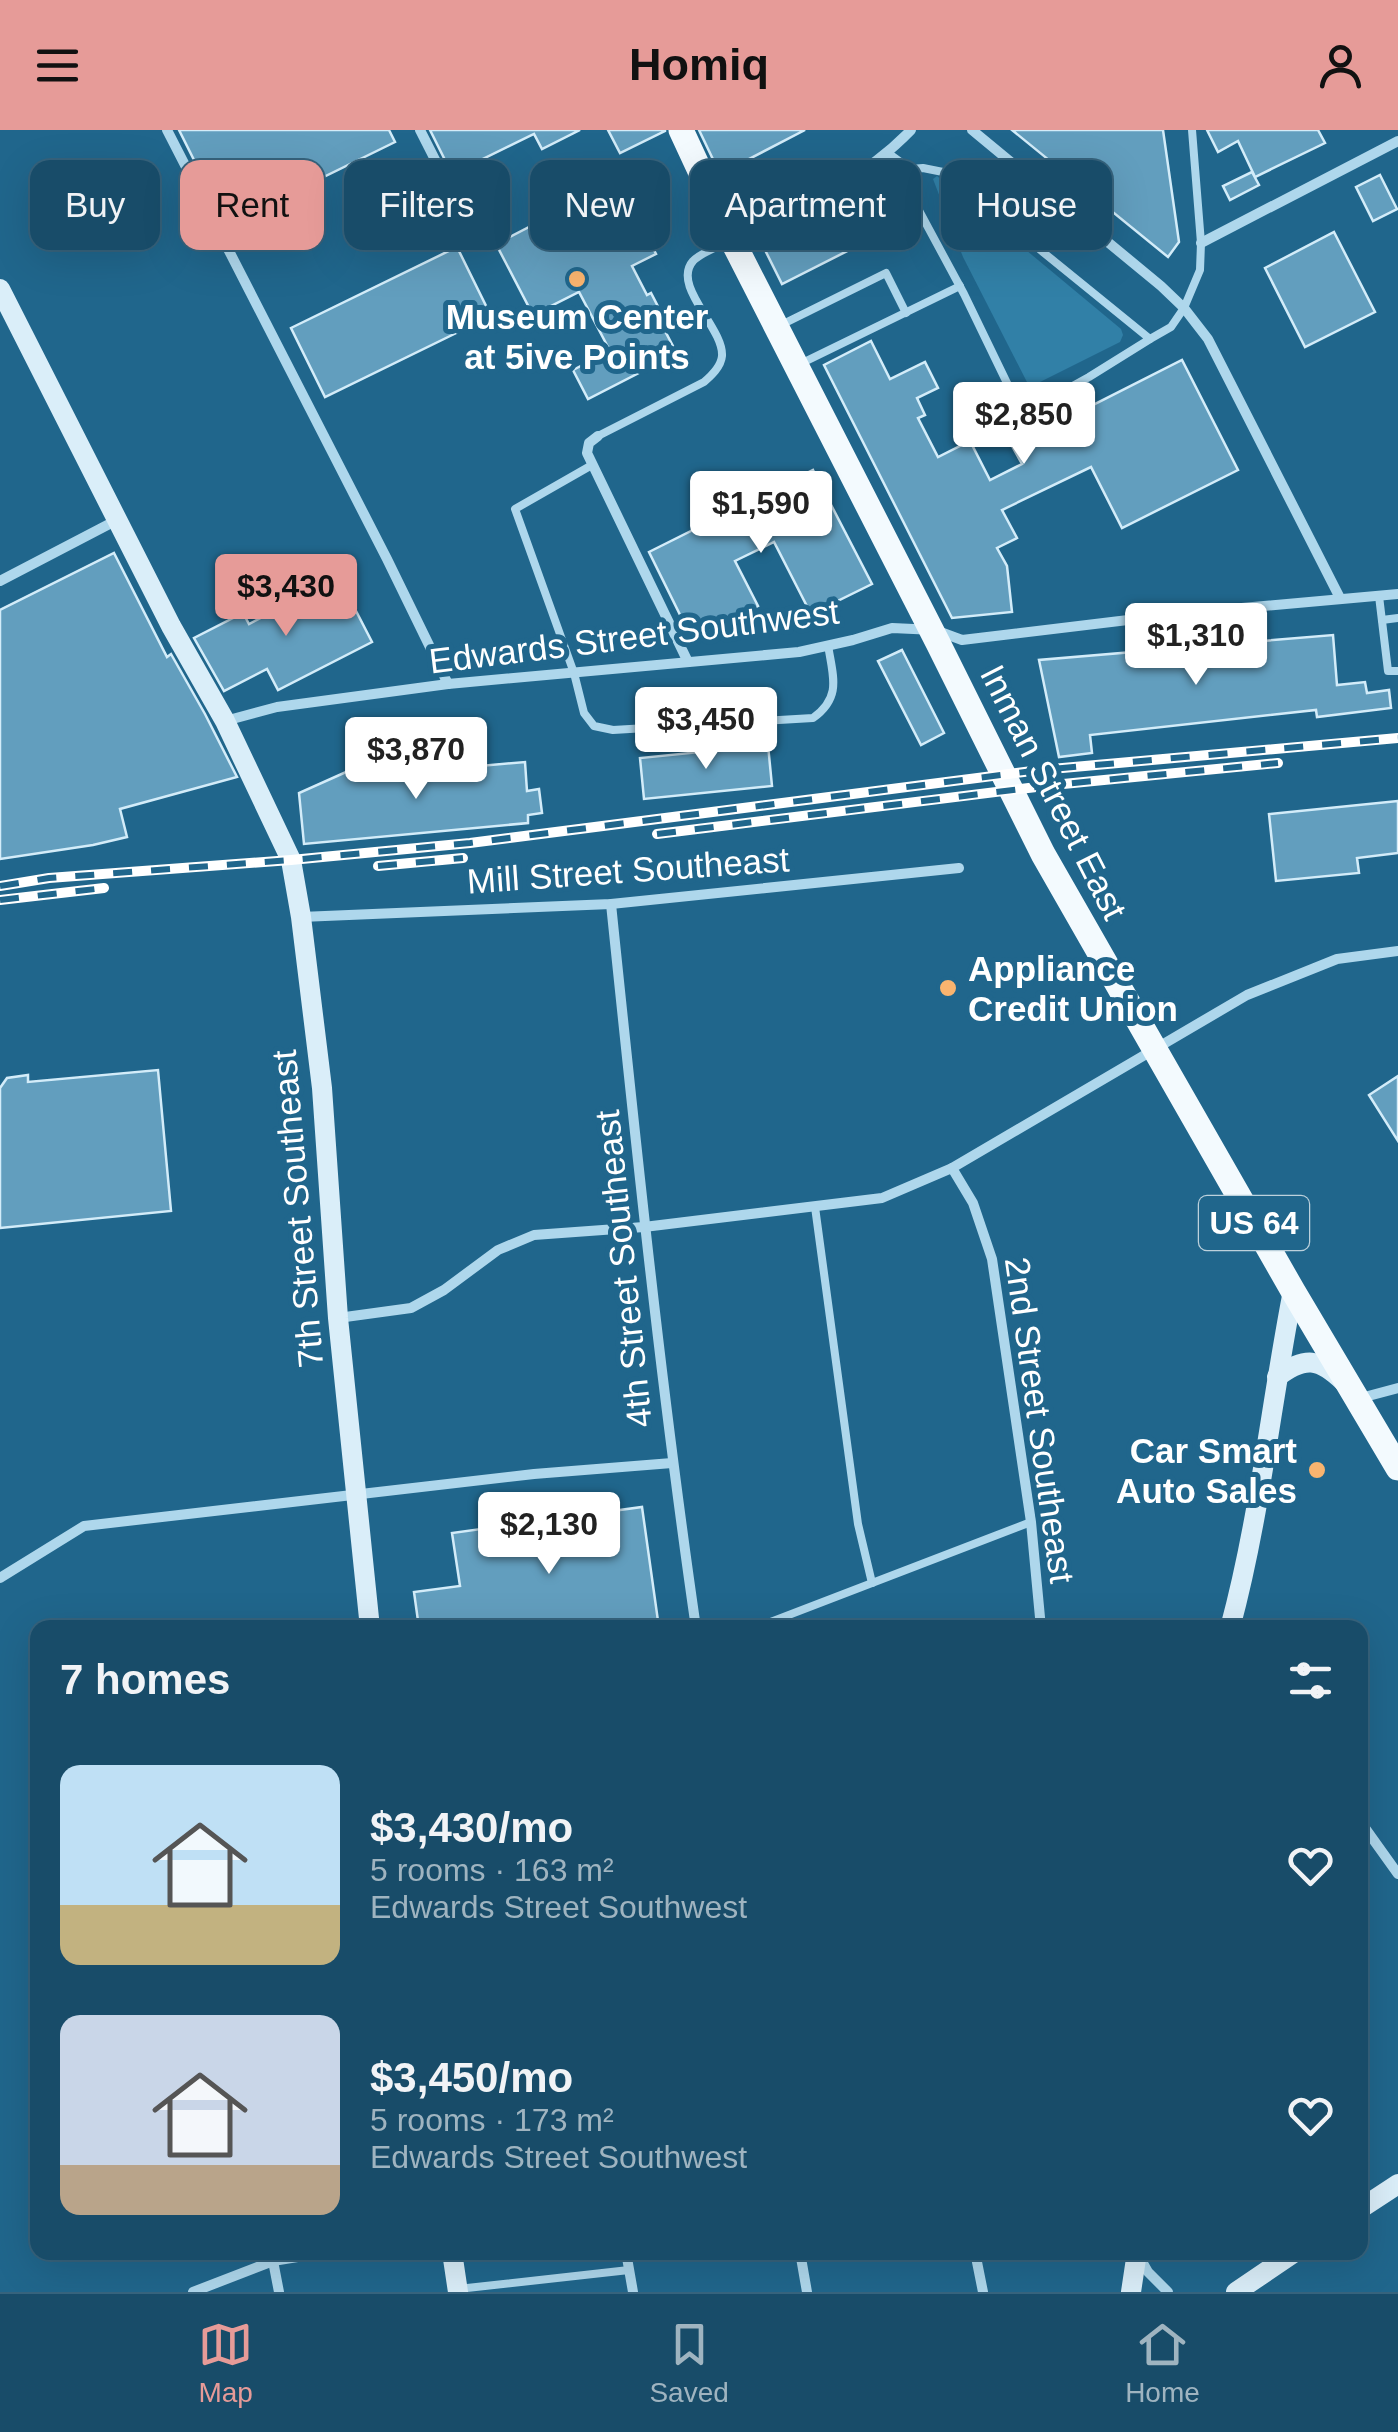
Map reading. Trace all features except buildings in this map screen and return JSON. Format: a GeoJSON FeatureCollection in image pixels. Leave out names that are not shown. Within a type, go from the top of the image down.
{"type":"FeatureCollection","features":[{"type":"Feature","properties":{"kind":"main road","name":"Inman Street East"},"geometry":{"type":"LineString","coordinates":[[681,130],[695,160]]}},
{"type":"Feature","properties":{"kind":"main road","name":"Inman Street East"},"geometry":{"type":"LineString","coordinates":[[737,250],[1043,854],[1398,1468]]}},
{"type":"Feature","properties":{"kind":"street"},"geometry":{"type":"LineString","coordinates":[[167,130],[448,684]]}},
{"type":"Feature","properties":{"kind":"street"},"geometry":{"type":"LineString","coordinates":[[420,130],[435,160]]}},
{"type":"Feature","properties":{"kind":"street"},"geometry":{"type":"LineString","coordinates":[[879,160],[911,130]]}},
{"type":"Feature","properties":{"kind":"street"},"geometry":{"type":"LineString","coordinates":[[972,130],[1184,308],[1208,339],[1340,598]]}},
{"type":"Feature","properties":{"kind":"street"},"geometry":{"type":"LineString","coordinates":[[1201,243],[1398,141]]}},
{"type":"Feature","properties":{"kind":"street","name":"7th Street Southeast"},"geometry":{"type":"LineString","coordinates":[[0,289],[7,319],[224,722],[291,860],[322,1088],[338,1318],[369,1620]]}},
{"type":"Feature","properties":{"kind":"street"},"geometry":{"type":"LineString","coordinates":[[598,436],[589,443],[587,453],[688,662]]}},
{"type":"Feature","properties":{"kind":"street"},"geometry":{"type":"LineString","coordinates":[[0,581],[117,520]]}},
{"type":"Feature","properties":{"kind":"street","name":"Edwards Street Southwest"},"geometry":{"type":"LineString","coordinates":[[224,722],[276,707],[448,684],[799,652],[892,628],[942,632],[962,640],[1186,613],[1398,594]]}},
{"type":"Feature","properties":{"kind":"street","name":"Mill Street Southeast"},"geometry":{"type":"LineString","coordinates":[[301,916],[611,904],[959,868]]}},
{"type":"Feature","properties":{"kind":"street","name":"4th Street Southeast"},"geometry":{"type":"LineString","coordinates":[[611,904],[644,1227],[695,1620]]}},
{"type":"Feature","properties":{"kind":"street"},"geometry":{"type":"LineString","coordinates":[[338,1318],[411,1308],[444,1290],[498,1250],[534,1235],[644,1227],[882,1198],[952,1168],[1247,995],[1337,959],[1398,952]]}},
{"type":"Feature","properties":{"kind":"street","name":"2nd Street Southeast"},"geometry":{"type":"LineString","coordinates":[[952,1168],[973,1203],[992,1259],[1040,1620]]}},
{"type":"Feature","properties":{"kind":"street"},"geometry":{"type":"LineString","coordinates":[[1232,1620],[1248,1554],[1293,1291]]}},
{"type":"Feature","properties":{"kind":"street"},"geometry":{"type":"LineString","coordinates":[[1276,1376],[1308,1361],[1328,1367],[1353,1393],[1398,1388]]}},
{"type":"Feature","properties":{"kind":"street"},"geometry":{"type":"LineString","coordinates":[[0,1578],[84,1526],[534,1474],[672,1463]]}},
{"type":"Feature","properties":{"kind":"street"},"geometry":{"type":"LineString","coordinates":[[1368,1832],[1398,1874]]}},
{"type":"Feature","properties":{"kind":"street"},"geometry":{"type":"LineString","coordinates":[[1368,2204],[1398,2184]]}},
{"type":"Feature","properties":{"kind":"street"},"geometry":{"type":"LineString","coordinates":[[193,2292],[279,2260]]}},
{"type":"Feature","properties":{"kind":"street"},"geometry":{"type":"LineString","coordinates":[[453,2260],[458,2290]]}},
{"type":"Feature","properties":{"kind":"street"},"geometry":{"type":"LineString","coordinates":[[627,2260],[633,2292]]}},
{"type":"Feature","properties":{"kind":"street"},"geometry":{"type":"LineString","coordinates":[[801,2260],[807,2292]]}},
{"type":"Feature","properties":{"kind":"street"},"geometry":{"type":"LineString","coordinates":[[977,2260],[983,2292]]}},
{"type":"Feature","properties":{"kind":"street"},"geometry":{"type":"LineString","coordinates":[[1131,2292],[1136,2260]]}},
{"type":"Feature","properties":{"kind":"street"},"geometry":{"type":"LineString","coordinates":[[1141,2260],[1168,2292]]}},
{"type":"Feature","properties":{"kind":"street"},"geometry":{"type":"LineString","coordinates":[[1236,2292],[1283,2260]]}},
{"type":"Feature","properties":{"kind":"street"},"geometry":{"type":"LineString","coordinates":[[273,2261],[279,2292]]}},
{"type":"Feature","properties":{"kind":"lane"},"geometry":{"type":"LineString","coordinates":[[888,154],[960,286],[1022,414],[1163,334],[1184,308],[1200,270],[1192,130]]}},
{"type":"Feature","properties":{"kind":"lane"},"geometry":{"type":"LineString","coordinates":[[888,154],[910,169],[948,173],[968,187],[1150,339]]}},
{"type":"Feature","properties":{"kind":"lane"},"geometry":{"type":"LineString","coordinates":[[598,436],[704,382],[714,372],[722,356],[717,338],[687,281],[694,260],[713,250]]}},
{"type":"Feature","properties":{"kind":"lane"},"geometry":{"type":"LineString","coordinates":[[777,326],[886,274],[906,313]]}},
{"type":"Feature","properties":{"kind":"lane"},"geometry":{"type":"LineString","coordinates":[[796,366],[960,286]]}},
{"type":"Feature","properties":{"kind":"lane"},"geometry":{"type":"LineString","coordinates":[[592,465],[515,508],[574,672],[584,713],[594,726],[613,730],[813,718],[834,691],[828,645]]}},
{"type":"Feature","properties":{"kind":"lane"},"geometry":{"type":"LineString","coordinates":[[1379,596],[1388,671],[1398,671]]}},
{"type":"Feature","properties":{"kind":"lane"},"geometry":{"type":"LineString","coordinates":[[1382,620],[1398,618]]}},
{"type":"Feature","properties":{"kind":"lane"},"geometry":{"type":"LineString","coordinates":[[815,1207],[858,1524],[872,1583]]}},
{"type":"Feature","properties":{"kind":"lane"},"geometry":{"type":"LineString","coordinates":[[776,1620],[1030,1522]]}},
{"type":"Feature","properties":{"kind":"lane"},"geometry":{"type":"LineString","coordinates":[[458,2290],[629,2270]]}},
{"type":"Feature","properties":{"kind":"shaded area"},"geometry":{"type":"Polygon","coordinates":[[[937,176],[941,179],[941,200],[933,179],[937,176]]]}},
{"type":"Feature","properties":{"kind":"shaded area"},"geometry":{"type":"Polygon","coordinates":[[[960,250],[1026,250],[1121,329],[1120,342],[1032,386],[1028,384],[960,250]]]}},
{"type":"Feature","properties":{"kind":"railway"},"geometry":{"type":"LineString","coordinates":[[0,886],[49,878],[470,843],[1040,770],[1398,738]]}},
{"type":"Feature","properties":{"kind":"railway"},"geometry":{"type":"LineString","coordinates":[[657,834],[1053,785],[1278,763]]}},
{"type":"Feature","properties":{"kind":"railway"},"geometry":{"type":"LineString","coordinates":[[378,866],[463,858]]}},
{"type":"Feature","properties":{"kind":"railway"},"geometry":{"type":"LineString","coordinates":[[0,900],[104,888]]}},
{"type":"Feature","properties":{"kind":"place","name":"Museum Center at 5ive Points"},"geometry":{"type":"Point","coordinates":[577,279]}},
{"type":"Feature","properties":{"kind":"place","name":"Appliance Credit Union"},"geometry":{"type":"Point","coordinates":[948,988]}},
{"type":"Feature","properties":{"kind":"place","name":"Car Smart Auto Sales"},"geometry":{"type":"Point","coordinates":[1317,1470]}}]}
